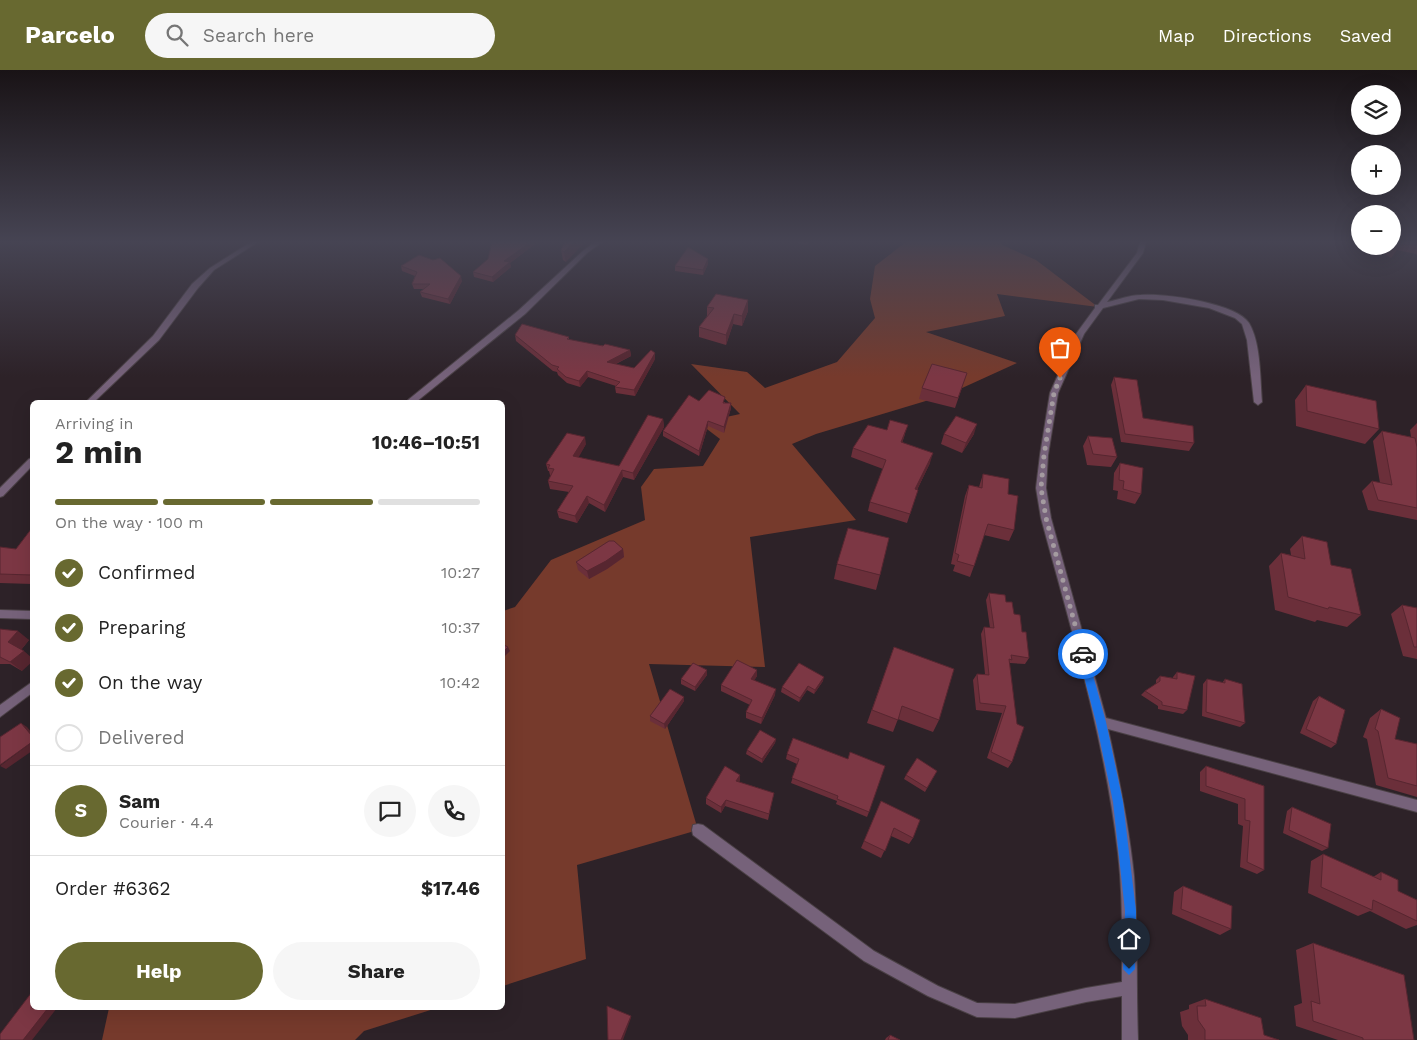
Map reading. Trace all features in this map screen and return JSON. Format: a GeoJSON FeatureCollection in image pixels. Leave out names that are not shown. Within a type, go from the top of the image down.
{"type":"FeatureCollection","features":[{"type":"Feature","properties":{"kind":"street"},"geometry":{"type":"LineString","coordinates":[[92,400],[156,338],[194,287]]}},
{"type":"Feature","properties":{"kind":"street"},"geometry":{"type":"LineString","coordinates":[[413,400],[522,312],[548,287]]}},
{"type":"Feature","properties":{"kind":"street"},"geometry":{"type":"LineString","coordinates":[[1114,287],[1080,334],[1054,393],[1044,455],[1041,488],[1046,518],[1101,722],[1118,802],[1130,911],[1130,1040]]}},
{"type":"Feature","properties":{"kind":"street"},"geometry":{"type":"LineString","coordinates":[[1098,307],[1131,298],[1154,297],[1215,308],[1239,316],[1245,324],[1251,341],[1258,402]]}},
{"type":"Feature","properties":{"kind":"street"},"geometry":{"type":"LineString","coordinates":[[0,494],[30,463]]}},
{"type":"Feature","properties":{"kind":"street"},"geometry":{"type":"LineString","coordinates":[[0,614],[30,615]]}},
{"type":"Feature","properties":{"kind":"street"},"geometry":{"type":"LineString","coordinates":[[0,712],[30,689]]}},
{"type":"Feature","properties":{"kind":"street"},"geometry":{"type":"LineString","coordinates":[[1101,722],[1417,806]]}},
{"type":"Feature","properties":{"kind":"street"},"geometry":{"type":"LineString","coordinates":[[698,830],[869,956],[933,991],[977,1010],[1015,1011],[1086,995],[1129,988]]}},
{"type":"Feature","properties":{"kind":"shaded area"},"geometry":{"type":"Polygon","coordinates":[[[872,287],[1072,287],[1098,307],[997,294],[1005,316],[926,332],[1017,363],[949,394],[816,434],[792,444],[856,520],[750,537],[765,667],[649,664],[698,830],[577,865],[586,959],[505,985],[505,610],[515,607],[551,560],[645,520],[641,487],[654,469],[703,466],[720,439],[699,423],[740,414],[691,364],[747,372],[765,388],[837,362],[875,318],[870,299],[872,287]]]}},
{"type":"Feature","properties":{"kind":"shaded area"},"geometry":{"type":"Polygon","coordinates":[[[109,1010],[431,1010],[364,1031],[355,1040],[102,1040],[109,1010]]]}},
{"type":"Feature","properties":{"kind":"building"},"geometry":{"type":"Polygon","coordinates":[[[426,287],[455,287],[448,299],[420,292],[426,287]]]}},
{"type":"Feature","properties":{"kind":"building"},"geometry":{"type":"Polygon","coordinates":[[[716,294],[748,300],[742,316],[734,314],[726,335],[699,327],[714,308],[707,307],[716,294]]]}},
{"type":"Feature","properties":{"kind":"building"},"geometry":{"type":"Polygon","coordinates":[[[522,324],[569,337],[567,339],[603,346],[605,344],[630,350],[607,362],[634,368],[651,350],[655,353],[634,390],[615,387],[620,382],[587,371],[579,381],[566,377],[557,369],[559,367],[552,365],[515,335],[522,324]]]}},
{"type":"Feature","properties":{"kind":"building"},"geometry":{"type":"Polygon","coordinates":[[[932,364],[967,373],[958,398],[922,388],[932,364]]]}},
{"type":"Feature","properties":{"kind":"building"},"geometry":{"type":"Polygon","coordinates":[[[1114,377],[1137,380],[1143,418],[1193,426],[1194,443],[1125,434],[1114,377]]]}},
{"type":"Feature","properties":{"kind":"building"},"geometry":{"type":"Polygon","coordinates":[[[1306,385],[1376,401],[1379,429],[1307,411],[1306,385]]]}},
{"type":"Feature","properties":{"kind":"building"},"geometry":{"type":"Polygon","coordinates":[[[709,390],[725,397],[723,403],[731,403],[724,427],[708,421],[699,451],[663,431],[689,395],[699,401],[709,390]]]}},
{"type":"Feature","properties":{"kind":"building"},"geometry":{"type":"Polygon","coordinates":[[[648,415],[663,419],[633,473],[622,470],[604,505],[587,496],[575,516],[557,511],[573,486],[548,481],[554,469],[548,468],[550,465],[546,464],[567,433],[585,437],[573,456],[619,466],[648,415]]]}},
{"type":"Feature","properties":{"kind":"building"},"geometry":{"type":"Polygon","coordinates":[[[956,416],[977,424],[966,443],[944,434],[956,416]]]}},
{"type":"Feature","properties":{"kind":"building"},"geometry":{"type":"Polygon","coordinates":[[[890,420],[908,425],[901,442],[933,453],[915,489],[918,490],[910,514],[870,502],[886,460],[853,448],[868,425],[887,430],[890,420]]]}},
{"type":"Feature","properties":{"kind":"building"},"geometry":{"type":"Polygon","coordinates":[[[1382,431],[1415,438],[1417,447],[1417,508],[1378,500],[1372,481],[1392,485],[1382,431]]]}},
{"type":"Feature","properties":{"kind":"building"},"geometry":{"type":"Polygon","coordinates":[[[1088,436],[1112,438],[1117,457],[1093,454],[1088,436]]]}},
{"type":"Feature","properties":{"kind":"building"},"geometry":{"type":"Polygon","coordinates":[[[1120,463],[1143,468],[1141,494],[1123,489],[1124,481],[1119,480],[1120,463]]]}},
{"type":"Feature","properties":{"kind":"building"},"geometry":{"type":"Polygon","coordinates":[[[983,474],[1009,479],[1008,494],[1018,496],[1014,530],[988,524],[974,566],[957,561],[959,555],[955,553],[969,485],[982,488],[983,474]]]}},
{"type":"Feature","properties":{"kind":"building"},"geometry":{"type":"Polygon","coordinates":[[[848,528],[889,538],[880,575],[837,564],[848,528]]]}},
{"type":"Feature","properties":{"kind":"building"},"geometry":{"type":"Polygon","coordinates":[[[30,531],[30,575],[0,574],[0,547],[16,549],[30,531]]]}},
{"type":"Feature","properties":{"kind":"building"},"geometry":{"type":"Polygon","coordinates":[[[1302,536],[1327,542],[1331,565],[1351,569],[1361,615],[1329,607],[1328,609],[1288,597],[1281,553],[1305,559],[1302,536]]]}},
{"type":"Feature","properties":{"kind":"building"},"geometry":{"type":"Polygon","coordinates":[[[609,541],[614,541],[623,549],[587,571],[576,562],[609,541]]]}},
{"type":"Feature","properties":{"kind":"building"},"geometry":{"type":"Polygon","coordinates":[[[989,593],[1005,595],[1006,602],[1012,602],[1014,614],[1020,615],[1022,632],[1026,632],[1029,658],[1011,655],[1012,660],[1009,659],[1017,724],[1024,727],[1012,762],[991,752],[1006,706],[980,703],[977,674],[989,675],[984,627],[994,628],[989,593]]]}},
{"type":"Feature","properties":{"kind":"building"},"geometry":{"type":"Polygon","coordinates":[[[1402,605],[1417,608],[1417,647],[1414,647],[1402,605]]]}},
{"type":"Feature","properties":{"kind":"building"},"geometry":{"type":"Polygon","coordinates":[[[0,629],[18,631],[8,642],[24,651],[10,662],[0,657],[0,629]]]}},
{"type":"Feature","properties":{"kind":"building"},"geometry":{"type":"Polygon","coordinates":[[[894,647],[954,669],[939,720],[902,706],[898,720],[872,710],[894,647]]]}},
{"type":"Feature","properties":{"kind":"building"},"geometry":{"type":"Polygon","coordinates":[[[737,660],[757,670],[751,679],[776,689],[762,718],[746,712],[752,700],[721,685],[737,660]]]}},
{"type":"Feature","properties":{"kind":"building"},"geometry":{"type":"Polygon","coordinates":[[[693,663],[707,670],[695,687],[681,679],[693,663]]]}},
{"type":"Feature","properties":{"kind":"building"},"geometry":{"type":"Polygon","coordinates":[[[799,663],[824,677],[815,690],[808,686],[800,698],[782,687],[799,663]]]}},
{"type":"Feature","properties":{"kind":"building"},"geometry":{"type":"Polygon","coordinates":[[[1177,672],[1195,676],[1187,710],[1162,705],[1162,702],[1145,691],[1160,681],[1160,676],[1177,679],[1177,672]]]}},
{"type":"Feature","properties":{"kind":"building"},"geometry":{"type":"Polygon","coordinates":[[[1207,679],[1225,683],[1225,679],[1242,684],[1245,723],[1206,712],[1207,679]]]}},
{"type":"Feature","properties":{"kind":"building"},"geometry":{"type":"Polygon","coordinates":[[[670,689],[684,697],[664,724],[650,716],[670,689]]]}},
{"type":"Feature","properties":{"kind":"building"},"geometry":{"type":"Polygon","coordinates":[[[1319,696],[1345,710],[1336,744],[1306,729],[1319,696]]]}},
{"type":"Feature","properties":{"kind":"building"},"geometry":{"type":"Polygon","coordinates":[[[1381,709],[1400,718],[1395,739],[1417,744],[1417,786],[1388,778],[1378,731],[1375,729],[1381,709]]]}},
{"type":"Feature","properties":{"kind":"building"},"geometry":{"type":"Polygon","coordinates":[[[21,723],[30,734],[30,743],[0,765],[0,737],[21,723]]]}},
{"type":"Feature","properties":{"kind":"building"},"geometry":{"type":"Polygon","coordinates":[[[760,730],[776,739],[762,759],[747,750],[760,730]]]}},
{"type":"Feature","properties":{"kind":"building"},"geometry":{"type":"Polygon","coordinates":[[[793,738],[848,759],[850,752],[885,766],[869,812],[837,799],[838,796],[792,778],[799,759],[787,754],[793,738]]]}},
{"type":"Feature","properties":{"kind":"building"},"geometry":{"type":"Polygon","coordinates":[[[917,758],[937,771],[927,788],[906,775],[917,758]]]}},
{"type":"Feature","properties":{"kind":"building"},"geometry":{"type":"Polygon","coordinates":[[[725,766],[740,775],[736,781],[774,793],[769,814],[726,800],[721,807],[706,798],[725,766]]]}},
{"type":"Feature","properties":{"kind":"building"},"geometry":{"type":"Polygon","coordinates":[[[1206,766],[1264,786],[1264,870],[1247,862],[1250,821],[1245,820],[1245,799],[1206,786],[1206,766]]]}},
{"type":"Feature","properties":{"kind":"building"},"geometry":{"type":"Polygon","coordinates":[[[881,801],[920,820],[913,838],[894,828],[885,851],[864,841],[881,801]]]}},
{"type":"Feature","properties":{"kind":"building"},"geometry":{"type":"Polygon","coordinates":[[[1292,807],[1331,824],[1328,848],[1289,830],[1292,807]]]}},
{"type":"Feature","properties":{"kind":"building"},"geometry":{"type":"Polygon","coordinates":[[[1323,854],[1381,880],[1381,872],[1398,880],[1398,891],[1417,900],[1417,921],[1373,900],[1372,910],[1321,887],[1323,854]]]}},
{"type":"Feature","properties":{"kind":"building"},"geometry":{"type":"Polygon","coordinates":[[[1183,886],[1232,906],[1231,929],[1181,909],[1183,886]]]}},
{"type":"Feature","properties":{"kind":"building"},"geometry":{"type":"Polygon","coordinates":[[[1313,943],[1404,975],[1414,1040],[1363,1040],[1363,1038],[1313,1021],[1311,1001],[1320,1004],[1313,943]]]}},
{"type":"Feature","properties":{"kind":"building"},"geometry":{"type":"Polygon","coordinates":[[[30,995],[30,1010],[46,1010],[23,1040],[0,1040],[0,1034],[30,995]]]}},
{"type":"Feature","properties":{"kind":"building"},"geometry":{"type":"Polygon","coordinates":[[[1205,999],[1261,1018],[1264,1035],[1279,1040],[1205,1040],[1205,1030],[1198,1020],[1197,1006],[1206,1006],[1205,999]]]}},
{"type":"Feature","properties":{"kind":"building"},"geometry":{"type":"Polygon","coordinates":[[[607,1006],[631,1016],[621,1040],[608,1040],[607,1006]]]}},
{"type":"Feature","properties":{"kind":"building"},"geometry":{"type":"Polygon","coordinates":[[[890,1035],[900,1040],[888,1040],[890,1035]]]}},
{"type":"Feature","properties":{"kind":"way so far"},"geometry":{"type":"LineString","coordinates":[[1060,378],[1054,393],[1044,455],[1041,488],[1046,518],[1083,654]]}},
{"type":"Feature","properties":{"kind":"route"},"geometry":{"type":"LineString","coordinates":[[1083,654],[1101,722],[1118,802],[1130,911],[1129,969]]}}]}
